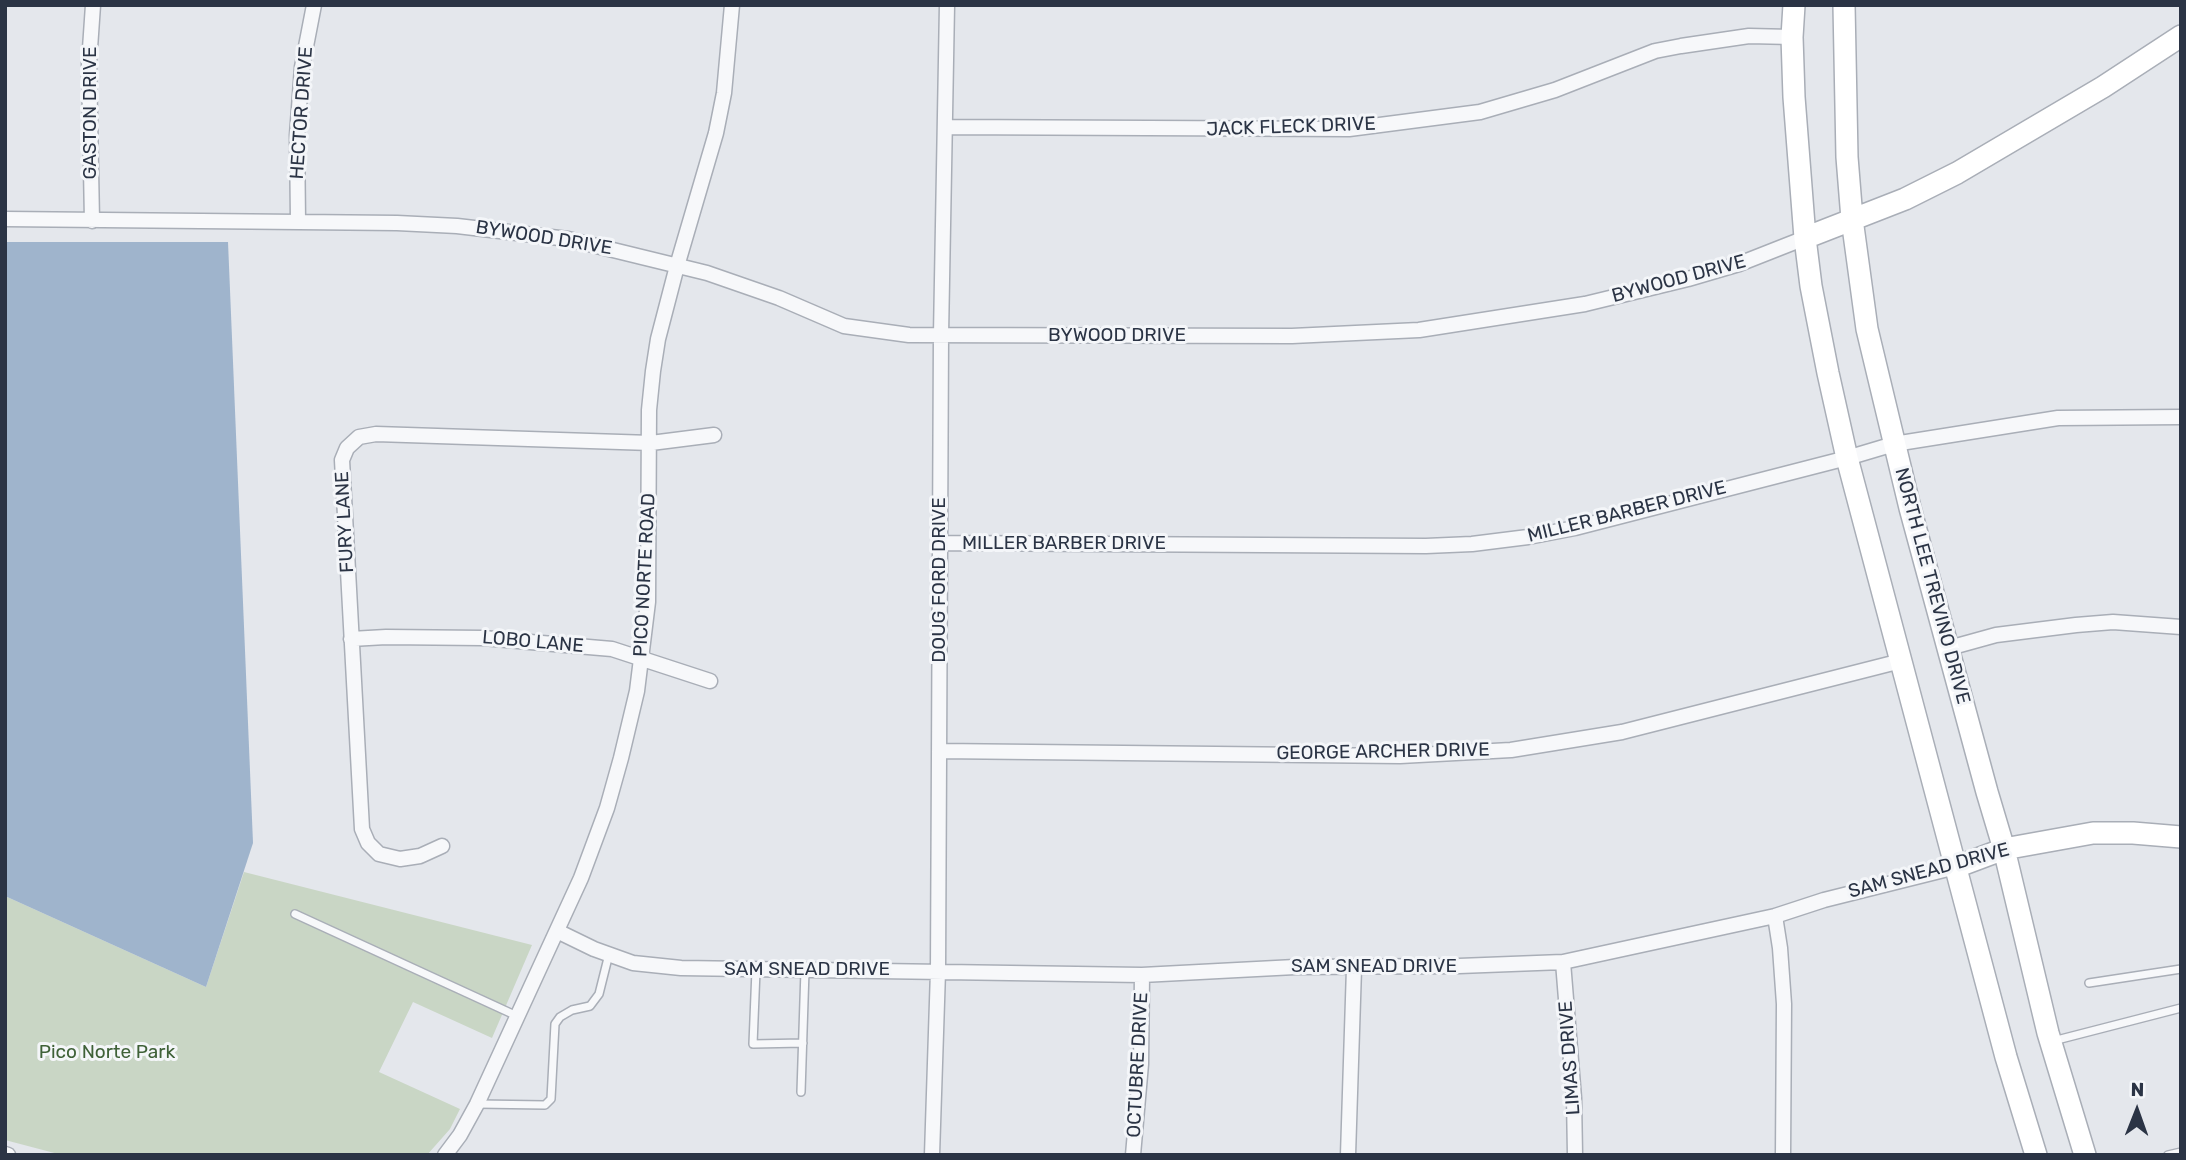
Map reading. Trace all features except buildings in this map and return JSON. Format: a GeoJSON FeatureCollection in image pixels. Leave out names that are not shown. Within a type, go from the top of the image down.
{"type":"FeatureCollection","features":[{"type":"Feature","properties":{"kind":"main road"},"geometry":{"type":"LineString","coordinates":[[1794,5],[1794,97],[1805,238],[1811,286],[1847,458],[2006,1057],[2036,1155]]}},
{"type":"Feature","properties":{"kind":"main road","name":"NORTH LEE TREVINO DRIVE"},"geometry":{"type":"LineString","coordinates":[[1844,5],[1845,116],[1852,219],[1867,329],[1894,444],[1986,792],[2004,849],[2051,1042],[2085,1155]]}},
{"type":"Feature","properties":{"kind":"main road","name":"BYWOOD DRIVE"},"geometry":{"type":"LineString","coordinates":[[1805,238],[1905,199],[1996,152],[2181,36]]}},
{"type":"Feature","properties":{"kind":"main road","name":"SAM SNEAD DRIVE"},"geometry":{"type":"LineString","coordinates":[[1956,867],[2004,849],[2094,833],[2133,832],[2181,837]]}},
{"type":"Feature","properties":{"kind":"street","name":"GASTON DRIVE"},"geometry":{"type":"LineString","coordinates":[[92,220],[89,63],[93,5]]}},
{"type":"Feature","properties":{"kind":"street","name":"HECTOR DRIVE"},"geometry":{"type":"LineString","coordinates":[[298,221],[297,135],[302,66],[314,5]]}},
{"type":"Feature","properties":{"kind":"street","name":"PICO NORTE ROAD"},"geometry":{"type":"LineString","coordinates":[[445,1155],[477,1104],[582,878],[607,808],[637,691],[648,602],[651,443],[649,410],[653,371],[658,339],[677,266],[716,133],[724,93],[732,5]]}},
{"type":"Feature","properties":{"kind":"street","name":"DOUG FORD DRIVE"},"geometry":{"type":"LineString","coordinates":[[932,1155],[938,971],[947,5]]}},
{"type":"Feature","properties":{"kind":"street","name":"JACK FLECK DRIVE"},"geometry":{"type":"LineString","coordinates":[[946,127],[1349,129],[1480,112],[1555,90],[1655,51],[1749,36],[1792,37]]}},
{"type":"Feature","properties":{"kind":"street","name":"BYWOOD DRIVE"},"geometry":{"type":"LineString","coordinates":[[5,219],[410,223],[568,239],[707,273],[779,298],[844,326],[893,334],[942,335],[1292,336],[1419,330],[1598,301],[1739,264],[1805,238]]}},
{"type":"Feature","properties":{"kind":"street","name":"MILLER BARBER DRIVE"},"geometry":{"type":"LineString","coordinates":[[941,543],[1472,544],[1575,528],[1894,444],[2058,418],[2181,416]]}},
{"type":"Feature","properties":{"kind":"street","name":"FURY LANE"},"geometry":{"type":"LineString","coordinates":[[442,846],[420,856],[400,859],[379,854],[368,844],[362,829],[342,460],[347,448],[359,437],[376,434],[651,443],[714,435]]}},
{"type":"Feature","properties":{"kind":"street"},"geometry":{"type":"LineString","coordinates":[[1949,648],[1996,635],[2076,625],[2113,622],[2181,627]]}},
{"type":"Feature","properties":{"kind":"street","name":"LOBO LANE"},"geometry":{"type":"LineString","coordinates":[[351,639],[386,636],[494,638],[612,649],[710,681]]}},
{"type":"Feature","properties":{"kind":"street","name":"GEORGE ARCHER DRIVE"},"geometry":{"type":"LineString","coordinates":[[939,751],[1400,756],[1511,750],[1622,732],[1901,661]]}},
{"type":"Feature","properties":{"kind":"street","name":"SAM SNEAD DRIVE"},"geometry":{"type":"LineString","coordinates":[[557,931],[633,963],[756,970],[1142,975],[1295,967],[1354,968],[1563,962],[1775,916],[1824,900],[1956,867]]}},
{"type":"Feature","properties":{"kind":"street"},"geometry":{"type":"LineString","coordinates":[[1775,916],[1784,1004],[1783,1155]]}},
{"type":"Feature","properties":{"kind":"street","name":"LIMAS DRIVE"},"geometry":{"type":"LineString","coordinates":[[1563,962],[1574,1098],[1575,1155]]}},
{"type":"Feature","properties":{"kind":"street"},"geometry":{"type":"LineString","coordinates":[[1348,1155],[1354,968]]}},
{"type":"Feature","properties":{"kind":"street","name":"OCTUBRE DRIVE"},"geometry":{"type":"LineString","coordinates":[[1133,1155],[1141,1064],[1142,975]]}},
{"type":"Feature","properties":{"kind":"lane"},"geometry":{"type":"LineString","coordinates":[[295,914],[518,1017]]}},
{"type":"Feature","properties":{"kind":"lane"},"geometry":{"type":"LineString","coordinates":[[477,1104],[545,1105],[551,1099],[555,1024],[560,1017],[572,1010],[590,1006],[598,995],[609,954]]}},
{"type":"Feature","properties":{"kind":"lane"},"geometry":{"type":"LineString","coordinates":[[2089,983],[2181,969]]}},
{"type":"Feature","properties":{"kind":"lane"},"geometry":{"type":"LineString","coordinates":[[756,970],[753,1044],[803,1043]]}},
{"type":"Feature","properties":{"kind":"lane"},"geometry":{"type":"LineString","coordinates":[[801,1091],[805,970]]}},
{"type":"Feature","properties":{"kind":"lane"},"geometry":{"type":"LineString","coordinates":[[2051,1042],[2181,1008]]}},
{"type":"Feature","properties":{"kind":"lane"},"geometry":{"type":"LineString","coordinates":[[2168,1155],[2181,1152]]}},
{"type":"Feature","properties":{"kind":"green space","name":"Pico Norte Park"},"geometry":{"type":"Polygon","coordinates":[[[244,872],[532,945],[492,1038],[413,1002],[379,1072],[460,1109],[450,1129],[427,1155],[62,1155],[5,1140],[5,896],[206,987],[244,872]]]}},
{"type":"Feature","properties":{"kind":"water"},"geometry":{"type":"Polygon","coordinates":[[[5,242],[228,242],[253,843],[206,987],[5,896],[5,242]]]}}]}
